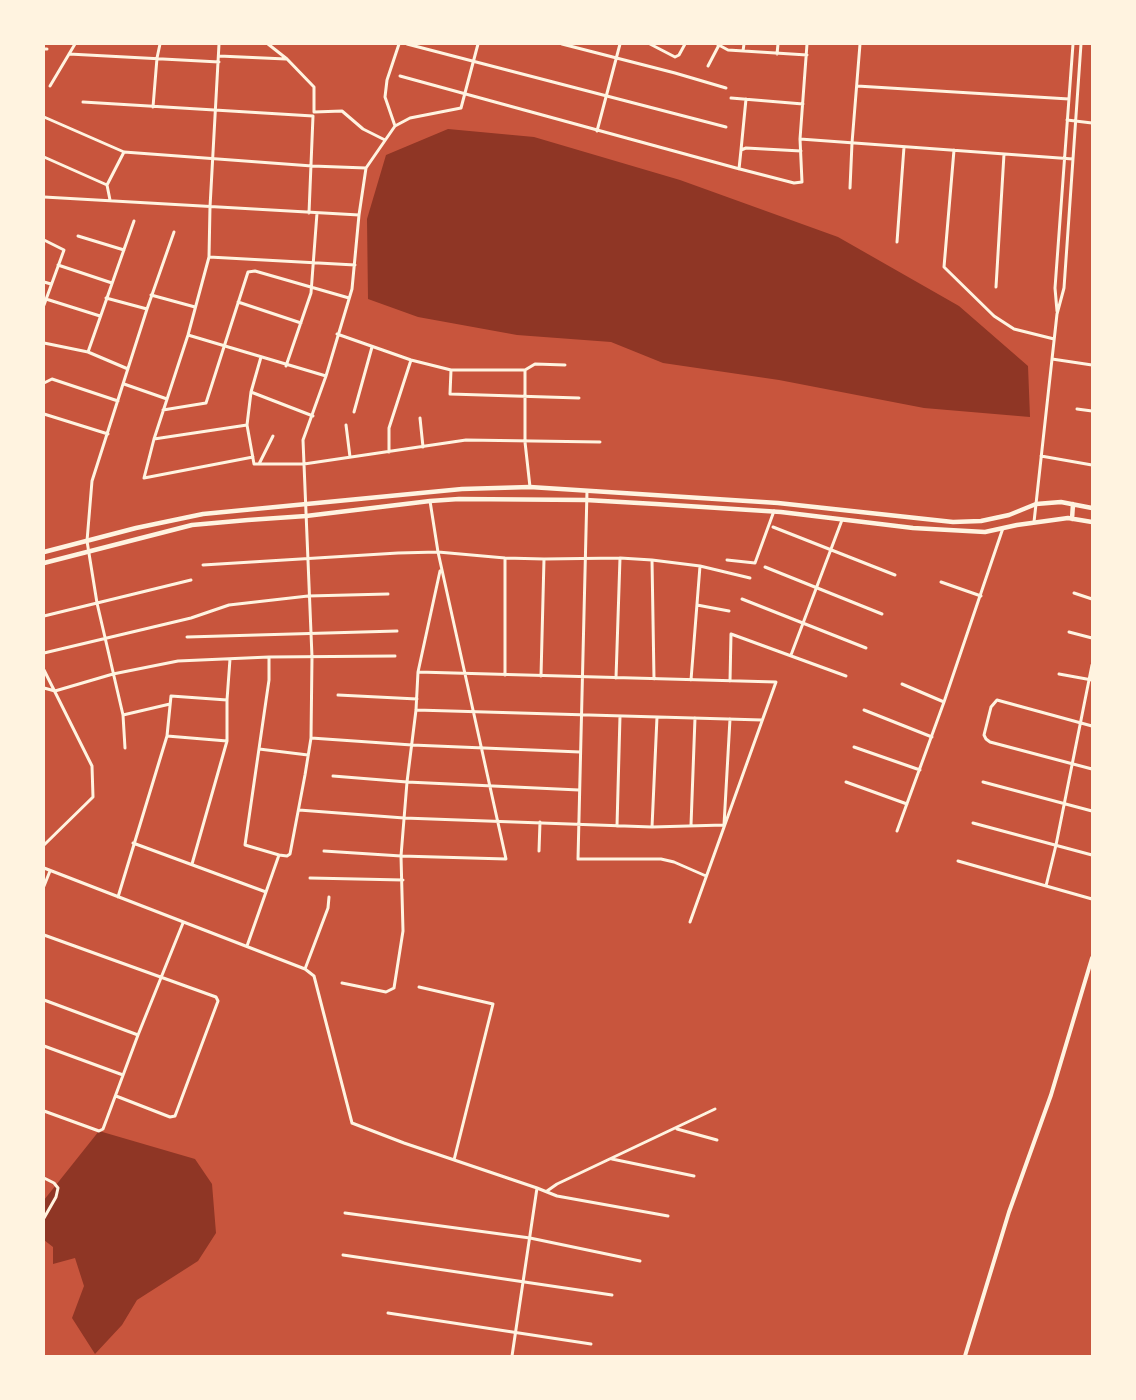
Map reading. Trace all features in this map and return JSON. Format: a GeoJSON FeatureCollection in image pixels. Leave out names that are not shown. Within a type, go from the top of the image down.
{"type":"FeatureCollection","features":[{"type":"Feature","properties":{"kind":"main road"},"geometry":{"type":"LineString","coordinates":[[44,552],[136,528],[203,514],[462,489],[530,487],[586,490],[778,503],[953,522],[981,521],[1009,515],[1036,504],[1073,504],[1092,508]]}},
{"type":"Feature","properties":{"kind":"main road"},"geometry":{"type":"LineString","coordinates":[[44,563],[192,525],[306,516],[459,499],[586,500],[774,512],[913,528],[985,532],[1034,522],[1072,519],[1092,522]]}},
{"type":"Feature","properties":{"kind":"main road"},"geometry":{"type":"LineString","coordinates":[[1072,519],[1073,504]]}},
{"type":"Feature","properties":{"kind":"street"},"geometry":{"type":"LineString","coordinates":[[50,86],[75,44]]}},
{"type":"Feature","properties":{"kind":"street"},"geometry":{"type":"LineString","coordinates":[[152,107],[160,44]]}},
{"type":"Feature","properties":{"kind":"street"},"geometry":{"type":"LineString","coordinates":[[219,44],[209,257],[188,335],[154,439],[144,478],[253,457]]}},
{"type":"Feature","properties":{"kind":"street"},"geometry":{"type":"LineString","coordinates":[[268,44],[287,59],[314,87],[312,166],[308,213]]}},
{"type":"Feature","properties":{"kind":"street"},"geometry":{"type":"LineString","coordinates":[[395,126],[384,97],[387,80],[399,44]]}},
{"type":"Feature","properties":{"kind":"street"},"geometry":{"type":"LineString","coordinates":[[408,44],[726,127]]}},
{"type":"Feature","properties":{"kind":"street"},"geometry":{"type":"LineString","coordinates":[[269,657],[269,680],[245,845],[287,856],[290,854],[311,738],[312,657],[303,440],[326,376],[349,298],[355,266],[359,215],[366,168],[395,126],[410,118],[461,108],[478,44]]}},
{"type":"Feature","properties":{"kind":"street"},"geometry":{"type":"LineString","coordinates":[[562,44],[726,88]]}},
{"type":"Feature","properties":{"kind":"street"},"geometry":{"type":"LineString","coordinates":[[597,131],[620,44]]}},
{"type":"Feature","properties":{"kind":"street"},"geometry":{"type":"LineString","coordinates":[[650,44],[675,57],[679,55],[685,44]]}},
{"type":"Feature","properties":{"kind":"street"},"geometry":{"type":"LineString","coordinates":[[743,51],[744,44]]}},
{"type":"Feature","properties":{"kind":"street"},"geometry":{"type":"LineString","coordinates":[[777,54],[778,44]]}},
{"type":"Feature","properties":{"kind":"street"},"geometry":{"type":"LineString","coordinates":[[400,76],[794,183],[802,182],[800,139],[807,44]]}},
{"type":"Feature","properties":{"kind":"street"},"geometry":{"type":"LineString","coordinates":[[850,188],[860,44]]}},
{"type":"Feature","properties":{"kind":"street"},"geometry":{"type":"LineString","coordinates":[[1057,314],[1055,288],[1073,44]]}},
{"type":"Feature","properties":{"kind":"street"},"geometry":{"type":"LineString","coordinates":[[1034,522],[1057,314],[1064,288],[1081,44]]}},
{"type":"Feature","properties":{"kind":"street"},"geometry":{"type":"LineString","coordinates":[[708,66],[718,45],[728,50],[806,55]]}},
{"type":"Feature","properties":{"kind":"street"},"geometry":{"type":"LineString","coordinates":[[69,54],[218,62]]}},
{"type":"Feature","properties":{"kind":"street"},"geometry":{"type":"LineString","coordinates":[[219,56],[287,59]]}},
{"type":"Feature","properties":{"kind":"street"},"geometry":{"type":"LineString","coordinates":[[856,86],[1069,99]]}},
{"type":"Feature","properties":{"kind":"street"},"geometry":{"type":"LineString","coordinates":[[731,98],[803,104]]}},
{"type":"Feature","properties":{"kind":"street"},"geometry":{"type":"LineString","coordinates":[[739,169],[746,99]]}},
{"type":"Feature","properties":{"kind":"street"},"geometry":{"type":"LineString","coordinates":[[83,102],[313,116]]}},
{"type":"Feature","properties":{"kind":"street"},"geometry":{"type":"LineString","coordinates":[[314,112],[342,111],[363,129],[385,140]]}},
{"type":"Feature","properties":{"kind":"street"},"geometry":{"type":"LineString","coordinates":[[44,117],[124,152],[312,166],[366,168]]}},
{"type":"Feature","properties":{"kind":"street"},"geometry":{"type":"LineString","coordinates":[[1067,120],[1092,123]]}},
{"type":"Feature","properties":{"kind":"street"},"geometry":{"type":"LineString","coordinates":[[800,139],[1073,159]]}},
{"type":"Feature","properties":{"kind":"street"},"geometry":{"type":"LineString","coordinates":[[898,242],[904,147]]}},
{"type":"Feature","properties":{"kind":"street"},"geometry":{"type":"LineString","coordinates":[[741,150],[746,148],[801,151]]}},
{"type":"Feature","properties":{"kind":"street"},"geometry":{"type":"LineString","coordinates":[[954,150],[944,266],[994,316],[1014,328],[1054,339]]}},
{"type":"Feature","properties":{"kind":"street"},"geometry":{"type":"LineString","coordinates":[[110,200],[107,185],[124,152]]}},
{"type":"Feature","properties":{"kind":"street"},"geometry":{"type":"LineString","coordinates":[[996,287],[1004,154]]}},
{"type":"Feature","properties":{"kind":"street"},"geometry":{"type":"LineString","coordinates":[[44,157],[107,185]]}},
{"type":"Feature","properties":{"kind":"street"},"geometry":{"type":"LineString","coordinates":[[44,197],[359,215]]}},
{"type":"Feature","properties":{"kind":"street"},"geometry":{"type":"LineString","coordinates":[[286,366],[311,293],[317,213]]}},
{"type":"Feature","properties":{"kind":"street"},"geometry":{"type":"LineString","coordinates":[[88,352],[134,221]]}},
{"type":"Feature","properties":{"kind":"street"},"geometry":{"type":"LineString","coordinates":[[126,748],[123,715],[104,638],[88,552],[87,541],[92,481],[151,296],[174,232]]}},
{"type":"Feature","properties":{"kind":"street"},"geometry":{"type":"LineString","coordinates":[[78,236],[124,250]]}},
{"type":"Feature","properties":{"kind":"street"},"geometry":{"type":"LineString","coordinates":[[44,240],[64,249],[44,305]]}},
{"type":"Feature","properties":{"kind":"street"},"geometry":{"type":"LineString","coordinates":[[209,257],[355,266]]}},
{"type":"Feature","properties":{"kind":"street"},"geometry":{"type":"LineString","coordinates":[[58,265],[112,283]]}},
{"type":"Feature","properties":{"kind":"street"},"geometry":{"type":"LineString","coordinates":[[163,410],[206,403],[248,272],[255,271],[349,298]]}},
{"type":"Feature","properties":{"kind":"street"},"geometry":{"type":"LineString","coordinates":[[44,282],[51,284]]}},
{"type":"Feature","properties":{"kind":"street"},"geometry":{"type":"LineString","coordinates":[[151,296],[195,307]]}},
{"type":"Feature","properties":{"kind":"street"},"geometry":{"type":"LineString","coordinates":[[106,298],[147,309]]}},
{"type":"Feature","properties":{"kind":"street"},"geometry":{"type":"LineString","coordinates":[[46,299],[100,316]]}},
{"type":"Feature","properties":{"kind":"street"},"geometry":{"type":"LineString","coordinates":[[238,302],[301,323]]}},
{"type":"Feature","properties":{"kind":"street"},"geometry":{"type":"LineString","coordinates":[[338,334],[411,360],[451,370],[525,370],[535,364],[565,365]]}},
{"type":"Feature","properties":{"kind":"street"},"geometry":{"type":"LineString","coordinates":[[188,335],[286,366],[326,376]]}},
{"type":"Feature","properties":{"kind":"street"},"geometry":{"type":"LineString","coordinates":[[44,343],[88,352],[128,369]]}},
{"type":"Feature","properties":{"kind":"street"},"geometry":{"type":"LineString","coordinates":[[354,412],[372,347]]}},
{"type":"Feature","properties":{"kind":"street"},"geometry":{"type":"LineString","coordinates":[[261,357],[251,392],[247,425],[254,464],[304,464],[466,440],[600,442]]}},
{"type":"Feature","properties":{"kind":"street"},"geometry":{"type":"LineString","coordinates":[[1052,359],[1092,365]]}},
{"type":"Feature","properties":{"kind":"street"},"geometry":{"type":"LineString","coordinates":[[389,452],[389,428],[411,360]]}},
{"type":"Feature","properties":{"kind":"street"},"geometry":{"type":"LineString","coordinates":[[451,370],[450,394],[579,398]]}},
{"type":"Feature","properties":{"kind":"street"},"geometry":{"type":"LineString","coordinates":[[525,370],[524,442],[530,487]]}},
{"type":"Feature","properties":{"kind":"street"},"geometry":{"type":"LineString","coordinates":[[44,384],[52,379],[118,401]]}},
{"type":"Feature","properties":{"kind":"street"},"geometry":{"type":"LineString","coordinates":[[124,384],[167,399]]}},
{"type":"Feature","properties":{"kind":"street"},"geometry":{"type":"LineString","coordinates":[[251,392],[313,416]]}},
{"type":"Feature","properties":{"kind":"street"},"geometry":{"type":"LineString","coordinates":[[1077,409],[1092,411]]}},
{"type":"Feature","properties":{"kind":"street"},"geometry":{"type":"LineString","coordinates":[[44,414],[108,434]]}},
{"type":"Feature","properties":{"kind":"street"},"geometry":{"type":"LineString","coordinates":[[420,418],[423,447]]}},
{"type":"Feature","properties":{"kind":"street"},"geometry":{"type":"LineString","coordinates":[[154,439],[247,425]]}},
{"type":"Feature","properties":{"kind":"street"},"geometry":{"type":"LineString","coordinates":[[346,425],[350,458]]}},
{"type":"Feature","properties":{"kind":"street"},"geometry":{"type":"LineString","coordinates":[[259,464],[273,436]]}},
{"type":"Feature","properties":{"kind":"street"},"geometry":{"type":"LineString","coordinates":[[1041,456],[1092,465]]}},
{"type":"Feature","properties":{"kind":"street"},"geometry":{"type":"LineString","coordinates":[[586,490],[578,859],[661,859],[674,862],[706,876]]}},
{"type":"Feature","properties":{"kind":"street"},"geometry":{"type":"LineString","coordinates":[[324,851],[401,856],[506,859],[441,568],[430,501]]}},
{"type":"Feature","properties":{"kind":"street"},"geometry":{"type":"LineString","coordinates":[[727,560],[755,564],[774,512]]}},
{"type":"Feature","properties":{"kind":"street"},"geometry":{"type":"LineString","coordinates":[[791,655],[842,520]]}},
{"type":"Feature","properties":{"kind":"street"},"geometry":{"type":"LineString","coordinates":[[773,528],[895,575]]}},
{"type":"Feature","properties":{"kind":"street"},"geometry":{"type":"LineString","coordinates":[[897,831],[982,596],[1004,528]]}},
{"type":"Feature","properties":{"kind":"street"},"geometry":{"type":"LineString","coordinates":[[203,565],[438,552],[505,558],[620,558],[652,560],[700,566],[750,578]]}},
{"type":"Feature","properties":{"kind":"street"},"geometry":{"type":"LineString","coordinates":[[505,558],[505,675]]}},
{"type":"Feature","properties":{"kind":"street"},"geometry":{"type":"LineString","coordinates":[[616,678],[620,558]]}},
{"type":"Feature","properties":{"kind":"street"},"geometry":{"type":"LineString","coordinates":[[542,676],[544,559]]}},
{"type":"Feature","properties":{"kind":"street"},"geometry":{"type":"LineString","coordinates":[[652,560],[654,679]]}},
{"type":"Feature","properties":{"kind":"street"},"geometry":{"type":"LineString","coordinates":[[691,680],[700,566]]}},
{"type":"Feature","properties":{"kind":"street"},"geometry":{"type":"LineString","coordinates":[[765,567],[882,614]]}},
{"type":"Feature","properties":{"kind":"street"},"geometry":{"type":"LineString","coordinates":[[342,983],[386,992],[394,988],[403,931],[401,856],[407,782],[416,710],[418,672],[441,568]]}},
{"type":"Feature","properties":{"kind":"street"},"geometry":{"type":"LineString","coordinates":[[44,616],[191,580]]}},
{"type":"Feature","properties":{"kind":"street"},"geometry":{"type":"LineString","coordinates":[[941,582],[982,596]]}},
{"type":"Feature","properties":{"kind":"street"},"geometry":{"type":"LineString","coordinates":[[1074,593],[1092,599]]}},
{"type":"Feature","properties":{"kind":"street"},"geometry":{"type":"LineString","coordinates":[[44,653],[192,618],[229,604],[308,596],[388,594]]}},
{"type":"Feature","properties":{"kind":"street"},"geometry":{"type":"LineString","coordinates":[[742,599],[866,648]]}},
{"type":"Feature","properties":{"kind":"street"},"geometry":{"type":"LineString","coordinates":[[697,605],[729,611]]}},
{"type":"Feature","properties":{"kind":"street"},"geometry":{"type":"LineString","coordinates":[[187,637],[397,631]]}},
{"type":"Feature","properties":{"kind":"street"},"geometry":{"type":"LineString","coordinates":[[1069,632],[1092,638]]}},
{"type":"Feature","properties":{"kind":"street"},"geometry":{"type":"LineString","coordinates":[[730,681],[731,634],[846,676]]}},
{"type":"Feature","properties":{"kind":"street"},"geometry":{"type":"LineString","coordinates":[[44,688],[55,691],[113,674],[178,661],[269,657],[395,656]]}},
{"type":"Feature","properties":{"kind":"street"},"geometry":{"type":"LineString","coordinates":[[192,864],[228,742],[227,700],[230,659]]}},
{"type":"Feature","properties":{"kind":"street"},"geometry":{"type":"LineString","coordinates":[[1046,886],[1080,723],[1091,680],[1092,665]]}},
{"type":"Feature","properties":{"kind":"street"},"geometry":{"type":"LineString","coordinates":[[44,670],[92,766],[93,797],[44,845]]}},
{"type":"Feature","properties":{"kind":"street"},"geometry":{"type":"LineString","coordinates":[[418,672],[776,682],[690,922]]}},
{"type":"Feature","properties":{"kind":"street"},"geometry":{"type":"LineString","coordinates":[[1059,674],[1091,680]]}},
{"type":"Feature","properties":{"kind":"street"},"geometry":{"type":"LineString","coordinates":[[902,684],[944,702]]}},
{"type":"Feature","properties":{"kind":"street"},"geometry":{"type":"LineString","coordinates":[[338,695],[417,699]]}},
{"type":"Feature","properties":{"kind":"street"},"geometry":{"type":"LineString","coordinates":[[118,898],[167,736],[171,696],[227,700]]}},
{"type":"Feature","properties":{"kind":"street"},"geometry":{"type":"LineString","coordinates":[[1092,726],[997,700],[991,707],[985,733],[986,739],[990,742],[1092,769]]}},
{"type":"Feature","properties":{"kind":"street"},"geometry":{"type":"LineString","coordinates":[[123,715],[170,704]]}},
{"type":"Feature","properties":{"kind":"street"},"geometry":{"type":"LineString","coordinates":[[416,710],[762,720]]}},
{"type":"Feature","properties":{"kind":"street"},"geometry":{"type":"LineString","coordinates":[[864,710],[932,737]]}},
{"type":"Feature","properties":{"kind":"street"},"geometry":{"type":"LineString","coordinates":[[618,826],[620,716]]}},
{"type":"Feature","properties":{"kind":"street"},"geometry":{"type":"LineString","coordinates":[[652,827],[657,717]]}},
{"type":"Feature","properties":{"kind":"street"},"geometry":{"type":"LineString","coordinates":[[691,824],[695,718]]}},
{"type":"Feature","properties":{"kind":"street"},"geometry":{"type":"LineString","coordinates":[[724,825],[730,719]]}},
{"type":"Feature","properties":{"kind":"street"},"geometry":{"type":"LineString","coordinates":[[167,736],[228,742]]}},
{"type":"Feature","properties":{"kind":"street"},"geometry":{"type":"LineString","coordinates":[[311,738],[412,745],[580,752]]}},
{"type":"Feature","properties":{"kind":"street"},"geometry":{"type":"LineString","coordinates":[[854,747],[920,770]]}},
{"type":"Feature","properties":{"kind":"street"},"geometry":{"type":"LineString","coordinates":[[259,749],[308,756]]}},
{"type":"Feature","properties":{"kind":"street"},"geometry":{"type":"LineString","coordinates":[[333,776],[407,782],[580,790]]}},
{"type":"Feature","properties":{"kind":"street"},"geometry":{"type":"LineString","coordinates":[[846,782],[907,804]]}},
{"type":"Feature","properties":{"kind":"street"},"geometry":{"type":"LineString","coordinates":[[983,782],[1065,802],[1092,811]]}},
{"type":"Feature","properties":{"kind":"street"},"geometry":{"type":"LineString","coordinates":[[298,810],[404,818],[498,820],[618,826],[724,825]]}},
{"type":"Feature","properties":{"kind":"street"},"geometry":{"type":"LineString","coordinates":[[539,852],[540,822]]}},
{"type":"Feature","properties":{"kind":"street"},"geometry":{"type":"LineString","coordinates":[[973,823],[1092,855]]}},
{"type":"Feature","properties":{"kind":"street"},"geometry":{"type":"LineString","coordinates":[[134,843],[266,892]]}},
{"type":"Feature","properties":{"kind":"street"},"geometry":{"type":"LineString","coordinates":[[247,946],[279,855]]}},
{"type":"Feature","properties":{"kind":"street"},"geometry":{"type":"LineString","coordinates":[[958,861],[1092,899]]}},
{"type":"Feature","properties":{"kind":"street"},"geometry":{"type":"LineString","coordinates":[[44,868],[305,969],[316,978],[352,1123],[557,1196],[668,1216]]}},
{"type":"Feature","properties":{"kind":"street"},"geometry":{"type":"LineString","coordinates":[[44,886],[50,871]]}},
{"type":"Feature","properties":{"kind":"street"},"geometry":{"type":"LineString","coordinates":[[310,878],[403,880]]}},
{"type":"Feature","properties":{"kind":"street"},"geometry":{"type":"LineString","coordinates":[[305,969],[328,908],[329,897]]}},
{"type":"Feature","properties":{"kind":"street"},"geometry":{"type":"LineString","coordinates":[[44,1111],[99,1131],[103,1129],[138,1035],[184,923]]}},
{"type":"Feature","properties":{"kind":"street"},"geometry":{"type":"LineString","coordinates":[[44,935],[216,997],[218,1000],[175,1116],[170,1118],[116,1096]]}},
{"type":"Feature","properties":{"kind":"street"},"geometry":{"type":"LineString","coordinates":[[965,1356],[1009,1212],[1051,1095],[1092,958]]}},
{"type":"Feature","properties":{"kind":"street"},"geometry":{"type":"LineString","coordinates":[[419,987],[493,1004],[454,1160]]}},
{"type":"Feature","properties":{"kind":"street"},"geometry":{"type":"LineString","coordinates":[[44,1000],[138,1035]]}},
{"type":"Feature","properties":{"kind":"street"},"geometry":{"type":"LineString","coordinates":[[44,1046],[123,1075]]}},
{"type":"Feature","properties":{"kind":"street"},"geometry":{"type":"LineString","coordinates":[[546,1191],[715,1109]]}},
{"type":"Feature","properties":{"kind":"street"},"geometry":{"type":"LineString","coordinates":[[675,1128],[717,1140]]}},
{"type":"Feature","properties":{"kind":"street"},"geometry":{"type":"LineString","coordinates":[[611,1159],[694,1176]]}},
{"type":"Feature","properties":{"kind":"street"},"geometry":{"type":"LineString","coordinates":[[44,1178],[54,1183],[58,1188],[53,1203],[44,1218]]}},
{"type":"Feature","properties":{"kind":"street"},"geometry":{"type":"LineString","coordinates":[[512,1356],[537,1188]]}},
{"type":"Feature","properties":{"kind":"street"},"geometry":{"type":"LineString","coordinates":[[345,1213],[530,1238],[640,1261]]}},
{"type":"Feature","properties":{"kind":"street"},"geometry":{"type":"LineString","coordinates":[[343,1255],[612,1295]]}},
{"type":"Feature","properties":{"kind":"street"},"geometry":{"type":"LineString","coordinates":[[388,1313],[591,1344]]}},
{"type":"Feature","properties":{"kind":"shaded area"},"geometry":{"type":"Polygon","coordinates":[[[448,129],[534,137],[680,180],[838,237],[959,306],[1028,366],[1030,417],[924,408],[779,380],[663,363],[611,342],[517,335],[418,317],[368,299],[367,219],[386,155],[448,129]]]}},
{"type":"Feature","properties":{"kind":"shaded area"},"geometry":{"type":"Polygon","coordinates":[[[99,1131],[195,1159],[212,1184],[216,1233],[198,1261],[137,1300],[122,1325],[95,1354],[72,1318],[84,1286],[75,1258],[53,1264],[53,1247],[44,1240],[44,1200],[99,1131]]]}}]}
